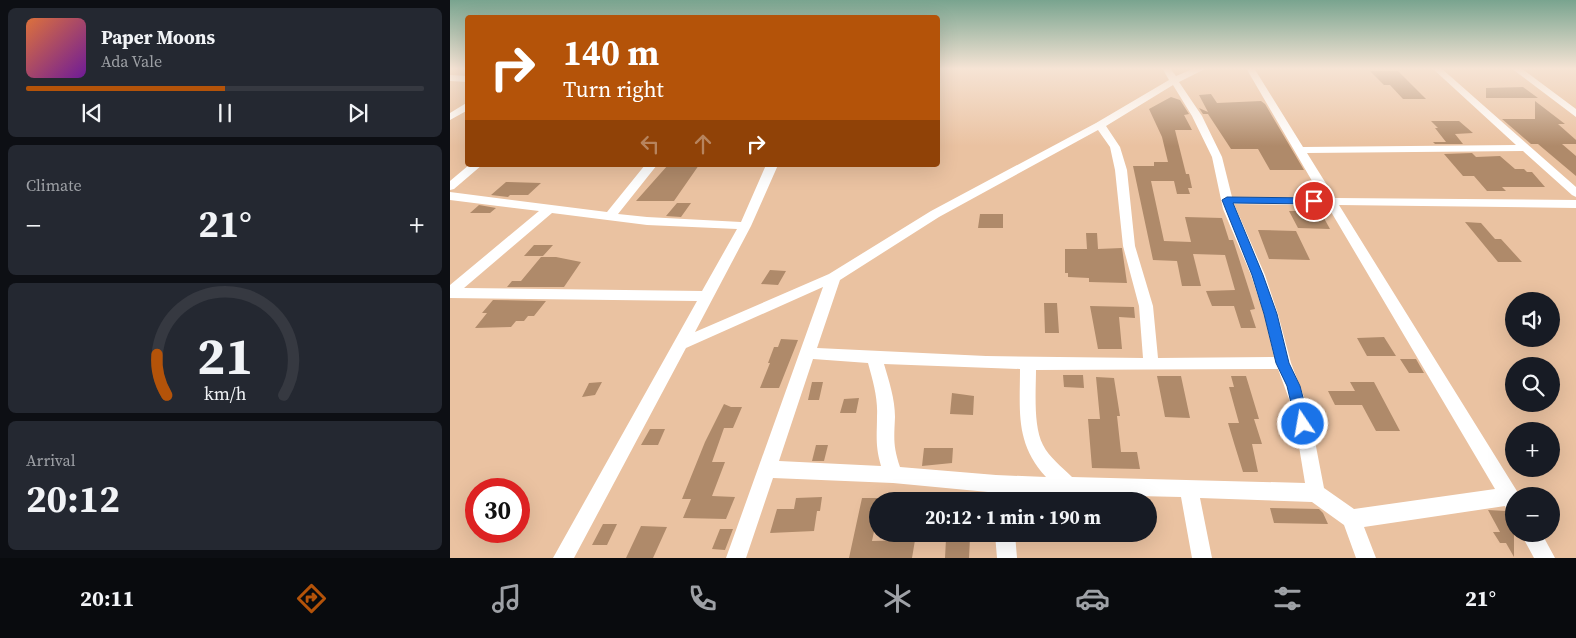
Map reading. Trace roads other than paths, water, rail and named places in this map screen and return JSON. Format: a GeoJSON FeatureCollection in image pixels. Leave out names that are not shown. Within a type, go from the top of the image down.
{"type":"FeatureCollection","features":[{"type":"Feature","properties":{"kind":"street"},"geometry":{"type":"LineString","coordinates":[[681,344],[834,277],[935,214],[1100,125],[1151,94]]}},
{"type":"Feature","properties":{"kind":"street"},"geometry":{"type":"LineString","coordinates":[[1183,94],[1213,148],[1222,173],[1227,200],[1258,275],[1283,363],[1294,386],[1316,493]]}},
{"type":"Feature","properties":{"kind":"street"},"geometry":{"type":"LineString","coordinates":[[1266,94],[1505,488]]}},
{"type":"Feature","properties":{"kind":"street"},"geometry":{"type":"LineString","coordinates":[[1465,94],[1576,193]]}},
{"type":"Feature","properties":{"kind":"street"},"geometry":{"type":"LineString","coordinates":[[1550,94],[1576,114]]}},
{"type":"Feature","properties":{"kind":"street"},"geometry":{"type":"LineString","coordinates":[[450,118],[465,107]]}},
{"type":"Feature","properties":{"kind":"street"},"geometry":{"type":"LineString","coordinates":[[450,118],[465,117]]}},
{"type":"Feature","properties":{"kind":"street"},"geometry":{"type":"LineString","coordinates":[[1100,125],[1115,147],[1122,170],[1129,246],[1146,306],[1151,363]]}},
{"type":"Feature","properties":{"kind":"street"},"geometry":{"type":"LineString","coordinates":[[1300,150],[1525,148]]}},
{"type":"Feature","properties":{"kind":"street"},"geometry":{"type":"LineString","coordinates":[[450,187],[474,167]]}},
{"type":"Feature","properties":{"kind":"street"},"geometry":{"type":"LineString","coordinates":[[609,217],[649,167]]}},
{"type":"Feature","properties":{"kind":"street"},"geometry":{"type":"LineString","coordinates":[[563,558],[745,226],[771,167]]}},
{"type":"Feature","properties":{"kind":"street"},"geometry":{"type":"LineString","coordinates":[[450,196],[609,217],[745,226]]}},
{"type":"Feature","properties":{"kind":"street"},"geometry":{"type":"LineString","coordinates":[[1227,200],[1576,204]]}},
{"type":"Feature","properties":{"kind":"street"},"geometry":{"type":"LineString","coordinates":[[450,293],[550,208]]}},
{"type":"Feature","properties":{"kind":"street"},"geometry":{"type":"LineString","coordinates":[[736,558],[834,277]]}},
{"type":"Feature","properties":{"kind":"street"},"geometry":{"type":"LineString","coordinates":[[450,293],[707,296]]}},
{"type":"Feature","properties":{"kind":"street"},"geometry":{"type":"LineString","coordinates":[[808,353],[1028,362],[1283,363]]}},
{"type":"Feature","properties":{"kind":"street"},"geometry":{"type":"LineString","coordinates":[[874,357],[884,391],[886,417],[884,434],[886,452],[893,475]]}},
{"type":"Feature","properties":{"kind":"street"},"geometry":{"type":"LineString","coordinates":[[1028,362],[1028,432],[1042,459],[1068,486]]}},
{"type":"Feature","properties":{"kind":"street"},"geometry":{"type":"LineString","coordinates":[[767,469],[893,475],[991,492]]}},
{"type":"Feature","properties":{"kind":"street"},"geometry":{"type":"LineString","coordinates":[[1007,492],[1068,486],[1316,493],[1351,519],[1366,558]]}},
{"type":"Feature","properties":{"kind":"street"},"geometry":{"type":"LineString","coordinates":[[1189,489],[1202,558]]}},
{"type":"Feature","properties":{"kind":"street"},"geometry":{"type":"LineString","coordinates":[[1351,519],[1505,501]]}},
{"type":"Feature","properties":{"kind":"street"},"geometry":{"type":"LineString","coordinates":[[1006,542],[1007,558]]}},
{"type":"Feature","properties":{"kind":"street"},"geometry":{"type":"LineString","coordinates":[[1536,542],[1545,558]]}}]}
